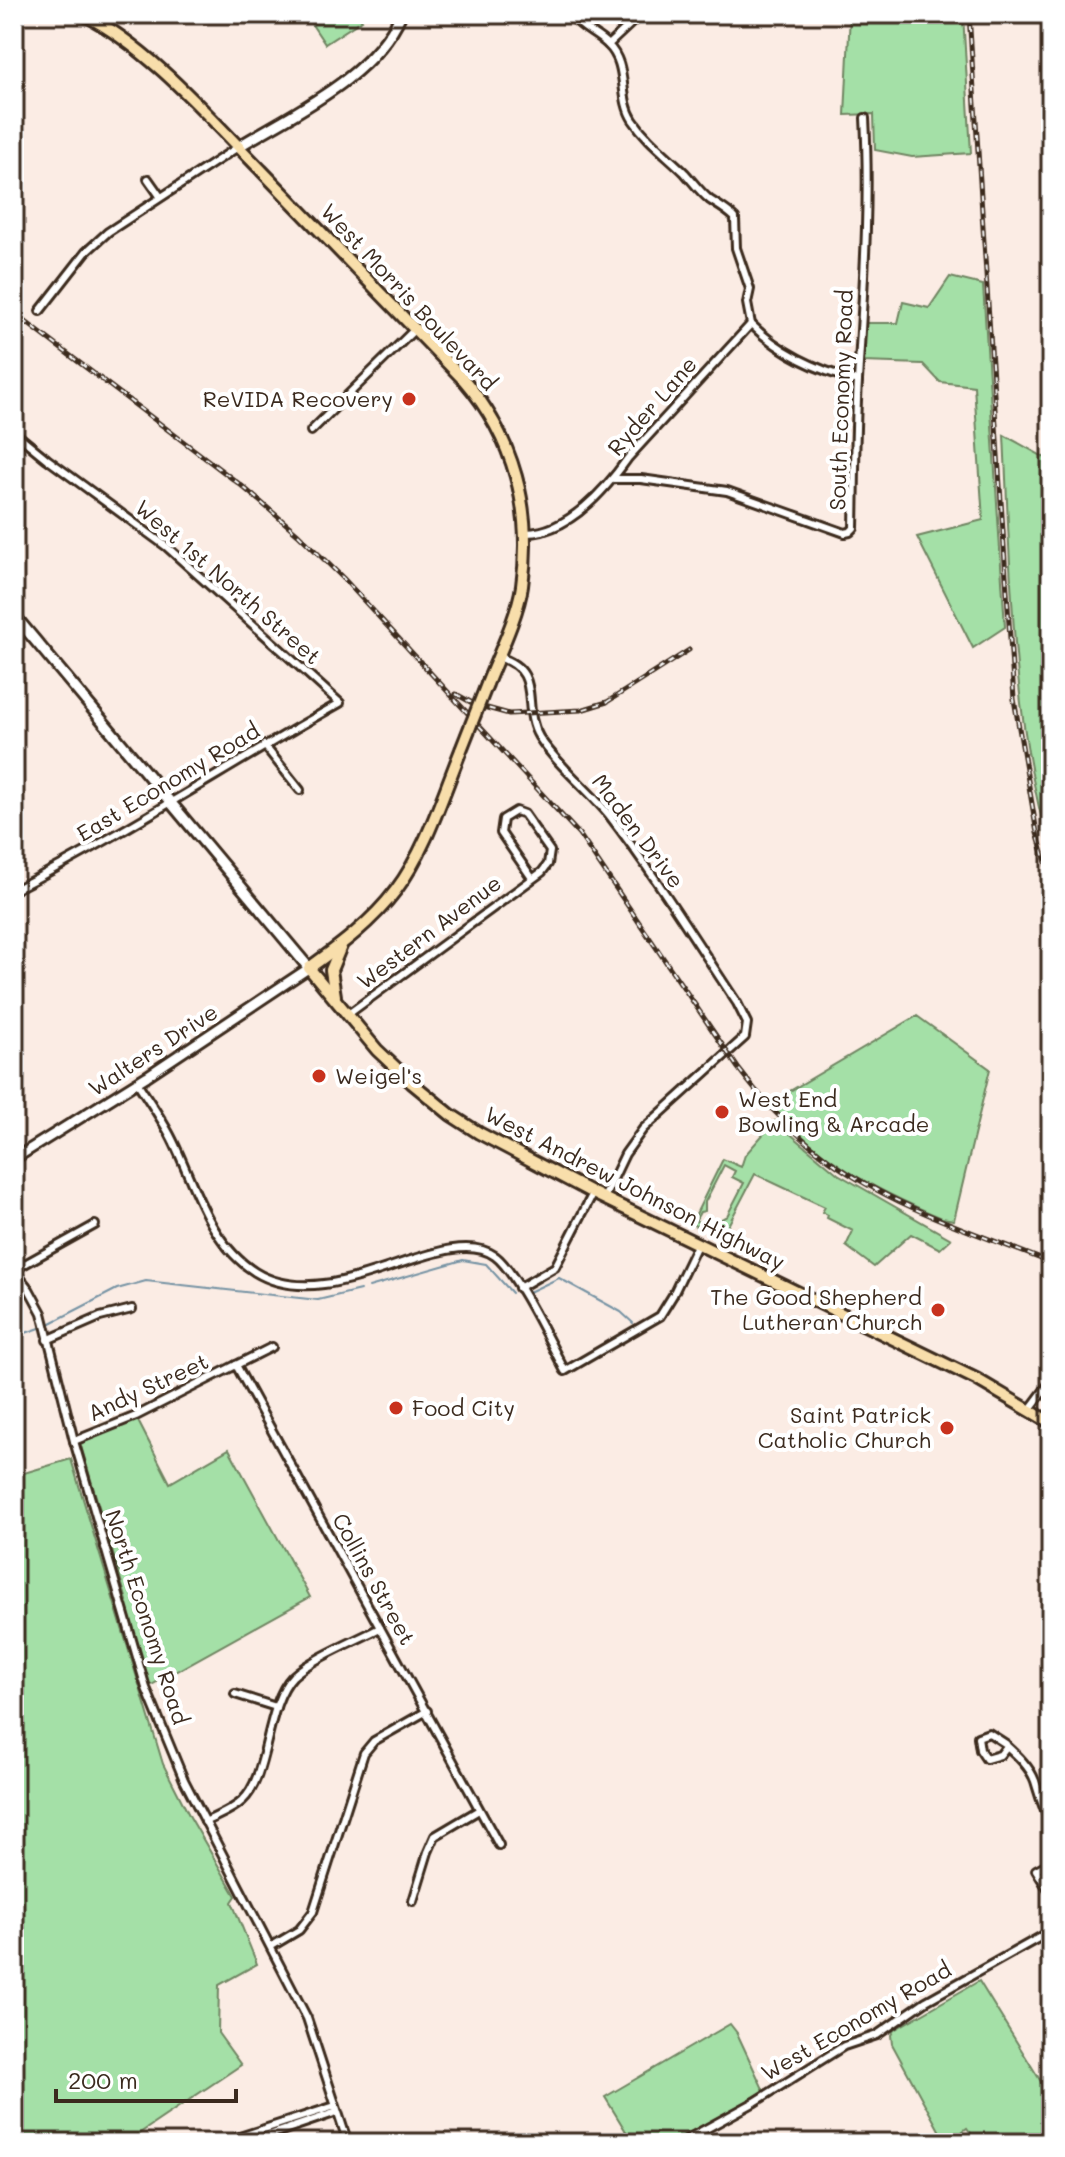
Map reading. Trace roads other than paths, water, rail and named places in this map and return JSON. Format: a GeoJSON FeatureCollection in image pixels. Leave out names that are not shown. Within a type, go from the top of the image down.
{"type":"FeatureCollection","features":[{"type":"Feature","properties":{"kind":"main road","name":"West Morris Boulevard"},"geometry":{"type":"LineString","coordinates":[[83,14],[118,34],[150,61],[415,329],[477,395],[499,430],[517,474],[526,533],[522,589],[423,844],[397,889],[361,930],[309,968]]}},
{"type":"Feature","properties":{"kind":"main road"},"geometry":{"type":"LineString","coordinates":[[238,147],[355,74],[380,49],[401,14]]}},
{"type":"Feature","properties":{"kind":"main road","name":"West Andrew Johnson Highway"},"geometry":{"type":"LineString","coordinates":[[14,615],[385,1059],[451,1115],[593,1193],[976,1379],[1051,1423]]}},
{"type":"Feature","properties":{"kind":"main road"},"geometry":{"type":"LineString","coordinates":[[337,1001],[331,970],[343,944]]}},
{"type":"Feature","properties":{"kind":"street"},"geometry":{"type":"LineString","coordinates":[[570,14],[608,45],[621,68],[625,99],[631,116],[644,134],[709,199],[726,208],[735,218],[736,248],[750,289],[747,303],[751,324],[787,352],[809,364],[858,381]]}},
{"type":"Feature","properties":{"kind":"street"},"geometry":{"type":"LineString","coordinates":[[608,45],[641,14]]}},
{"type":"Feature","properties":{"kind":"street","name":"South Economy Road"},"geometry":{"type":"LineString","coordinates":[[613,479],[641,479],[727,491],[845,533],[854,528],[867,185],[865,118]]}},
{"type":"Feature","properties":{"kind":"street"},"geometry":{"type":"LineString","coordinates":[[40,311],[86,252],[108,232],[238,147]]}},
{"type":"Feature","properties":{"kind":"street"},"geometry":{"type":"LineString","coordinates":[[148,179],[160,196]]}},
{"type":"Feature","properties":{"kind":"street","name":"Ryder Lane"},"geometry":{"type":"LineString","coordinates":[[526,533],[550,529],[569,519],[613,479],[628,458],[751,324]]}},
{"type":"Feature","properties":{"kind":"street"},"geometry":{"type":"LineString","coordinates":[[311,431],[415,329]]}},
{"type":"Feature","properties":{"kind":"street","name":"West 1st North Street"},"geometry":{"type":"LineString","coordinates":[[14,432],[167,547],[340,703]]}},
{"type":"Feature","properties":{"kind":"street","name":"Maden Drive"},"geometry":{"type":"LineString","coordinates":[[498,657],[508,660],[525,675],[529,684],[531,720],[540,739],[606,813],[638,855],[737,1003],[747,1023],[745,1037],[643,1129],[625,1154],[604,1198]]}},
{"type":"Feature","properties":{"kind":"street","name":"East Economy Road"},"geometry":{"type":"LineString","coordinates":[[14,890],[76,858],[340,703]]}},
{"type":"Feature","properties":{"kind":"street"},"geometry":{"type":"LineString","coordinates":[[264,745],[300,790]]}},
{"type":"Feature","properties":{"kind":"street"},"geometry":{"type":"LineString","coordinates":[[516,811],[524,814],[550,851],[548,864],[532,878],[501,833],[503,819],[516,811]]}},
{"type":"Feature","properties":{"kind":"street","name":"Western Avenue"},"geometry":{"type":"LineString","coordinates":[[347,1015],[532,878]]}},
{"type":"Feature","properties":{"kind":"street","name":"Walters Drive"},"geometry":{"type":"LineString","coordinates":[[14,1159],[309,968]]}},
{"type":"Feature","properties":{"kind":"street"},"geometry":{"type":"LineString","coordinates":[[137,1082],[164,1123],[206,1215],[226,1245],[256,1273],[275,1281],[310,1287],[471,1247],[494,1255],[502,1262],[565,1371],[660,1316],[698,1243]]}},
{"type":"Feature","properties":{"kind":"street"},"geometry":{"type":"LineString","coordinates":[[519,1288],[555,1267],[593,1193]]}},
{"type":"Feature","properties":{"kind":"street"},"geometry":{"type":"LineString","coordinates":[[14,1270],[95,1225]]}},
{"type":"Feature","properties":{"kind":"street","name":"North Economy Road"},"geometry":{"type":"LineString","coordinates":[[14,1270],[42,1313],[74,1441],[146,1688],[184,1780],[307,2018],[348,2143]]}},
{"type":"Feature","properties":{"kind":"street"},"geometry":{"type":"LineString","coordinates":[[47,1340],[100,1317],[132,1309]]}},
{"type":"Feature","properties":{"kind":"street"},"geometry":{"type":"LineString","coordinates":[[236,1365],[272,1347]]}},
{"type":"Feature","properties":{"kind":"street","name":"Andy Street"},"geometry":{"type":"LineString","coordinates":[[74,1441],[136,1416],[236,1365]]}},
{"type":"Feature","properties":{"kind":"street","name":"Collins Street"},"geometry":{"type":"LineString","coordinates":[[236,1365],[499,1845]]}},
{"type":"Feature","properties":{"kind":"street"},"geometry":{"type":"LineString","coordinates":[[1030,1409],[1051,1381]]}},
{"type":"Feature","properties":{"kind":"street"},"geometry":{"type":"LineString","coordinates":[[205,1822],[240,1804],[250,1791],[276,1707],[295,1674],[380,1628]]}},
{"type":"Feature","properties":{"kind":"street"},"geometry":{"type":"LineString","coordinates":[[235,1694],[276,1707]]}},
{"type":"Feature","properties":{"kind":"street"},"geometry":{"type":"LineString","coordinates":[[272,1946],[299,1930],[313,1912],[364,1753],[374,1741],[427,1711]]}},
{"type":"Feature","properties":{"kind":"street"},"geometry":{"type":"LineString","coordinates":[[1007,1746],[1000,1755],[986,1759],[980,1750],[978,1737],[989,1733],[1007,1746],[1019,1757],[1032,1776],[1041,1805],[1051,1823]]}},
{"type":"Feature","properties":{"kind":"street"},"geometry":{"type":"LineString","coordinates":[[413,1901],[435,1836],[479,1810]]}},
{"type":"Feature","properties":{"kind":"street"},"geometry":{"type":"LineString","coordinates":[[1051,1862],[1036,1870],[1051,1894]]}},
{"type":"Feature","properties":{"kind":"street","name":"West Economy Road"},"geometry":{"type":"LineString","coordinates":[[680,2143],[755,2102],[844,2046],[877,2035],[926,2001],[1051,1931]]}},
{"type":"Feature","properties":{"kind":"street"},"geometry":{"type":"LineString","coordinates":[[221,2143],[250,2139],[336,2109]]}},
{"type":"Feature","properties":{"kind":"waterway"},"geometry":{"type":"LineString","coordinates":[[369,1287],[463,1260],[486,1264],[512,1293]]}},
{"type":"Feature","properties":{"kind":"waterway"},"geometry":{"type":"LineString","coordinates":[[529,1292],[559,1278],[621,1312],[633,1323]]}},
{"type":"Feature","properties":{"kind":"waterway"},"geometry":{"type":"LineString","coordinates":[[49,1324],[117,1289],[146,1281],[318,1300],[360,1290]]}},
{"type":"Feature","properties":{"kind":"waterway"},"geometry":{"type":"LineString","coordinates":[[14,1337],[40,1328]]}},
{"type":"Feature","properties":{"kind":"railway"},"geometry":{"type":"LineString","coordinates":[[969,14],[1014,699],[1037,833],[1051,879]]}},
{"type":"Feature","properties":{"kind":"railway"},"geometry":{"type":"LineString","coordinates":[[14,313],[242,486],[343,578],[579,834],[738,1068],[792,1129],[854,1177],[908,1206],[1051,1263]]}},
{"type":"Feature","properties":{"kind":"railway"},"geometry":{"type":"LineString","coordinates":[[456,694],[476,705],[509,714],[581,710],[607,702],[689,650]]}},
{"type":"Feature","properties":{"kind":"place","name":"ReVIDA Recovery"},"geometry":{"type":"Point","coordinates":[409,399]}},
{"type":"Feature","properties":{"kind":"place","name":"Weigel's"},"geometry":{"type":"Point","coordinates":[319,1076]}},
{"type":"Feature","properties":{"kind":"place","name":"West End Bowling & Arcade"},"geometry":{"type":"Point","coordinates":[722,1112]}},
{"type":"Feature","properties":{"kind":"place","name":"The Good Shepherd Lutheran Church"},"geometry":{"type":"Point","coordinates":[938,1310]}},
{"type":"Feature","properties":{"kind":"place","name":"Food City"},"geometry":{"type":"Point","coordinates":[396,1408]}},
{"type":"Feature","properties":{"kind":"place","name":"Saint Patrick Catholic Church"},"geometry":{"type":"Point","coordinates":[947,1428]}}]}
